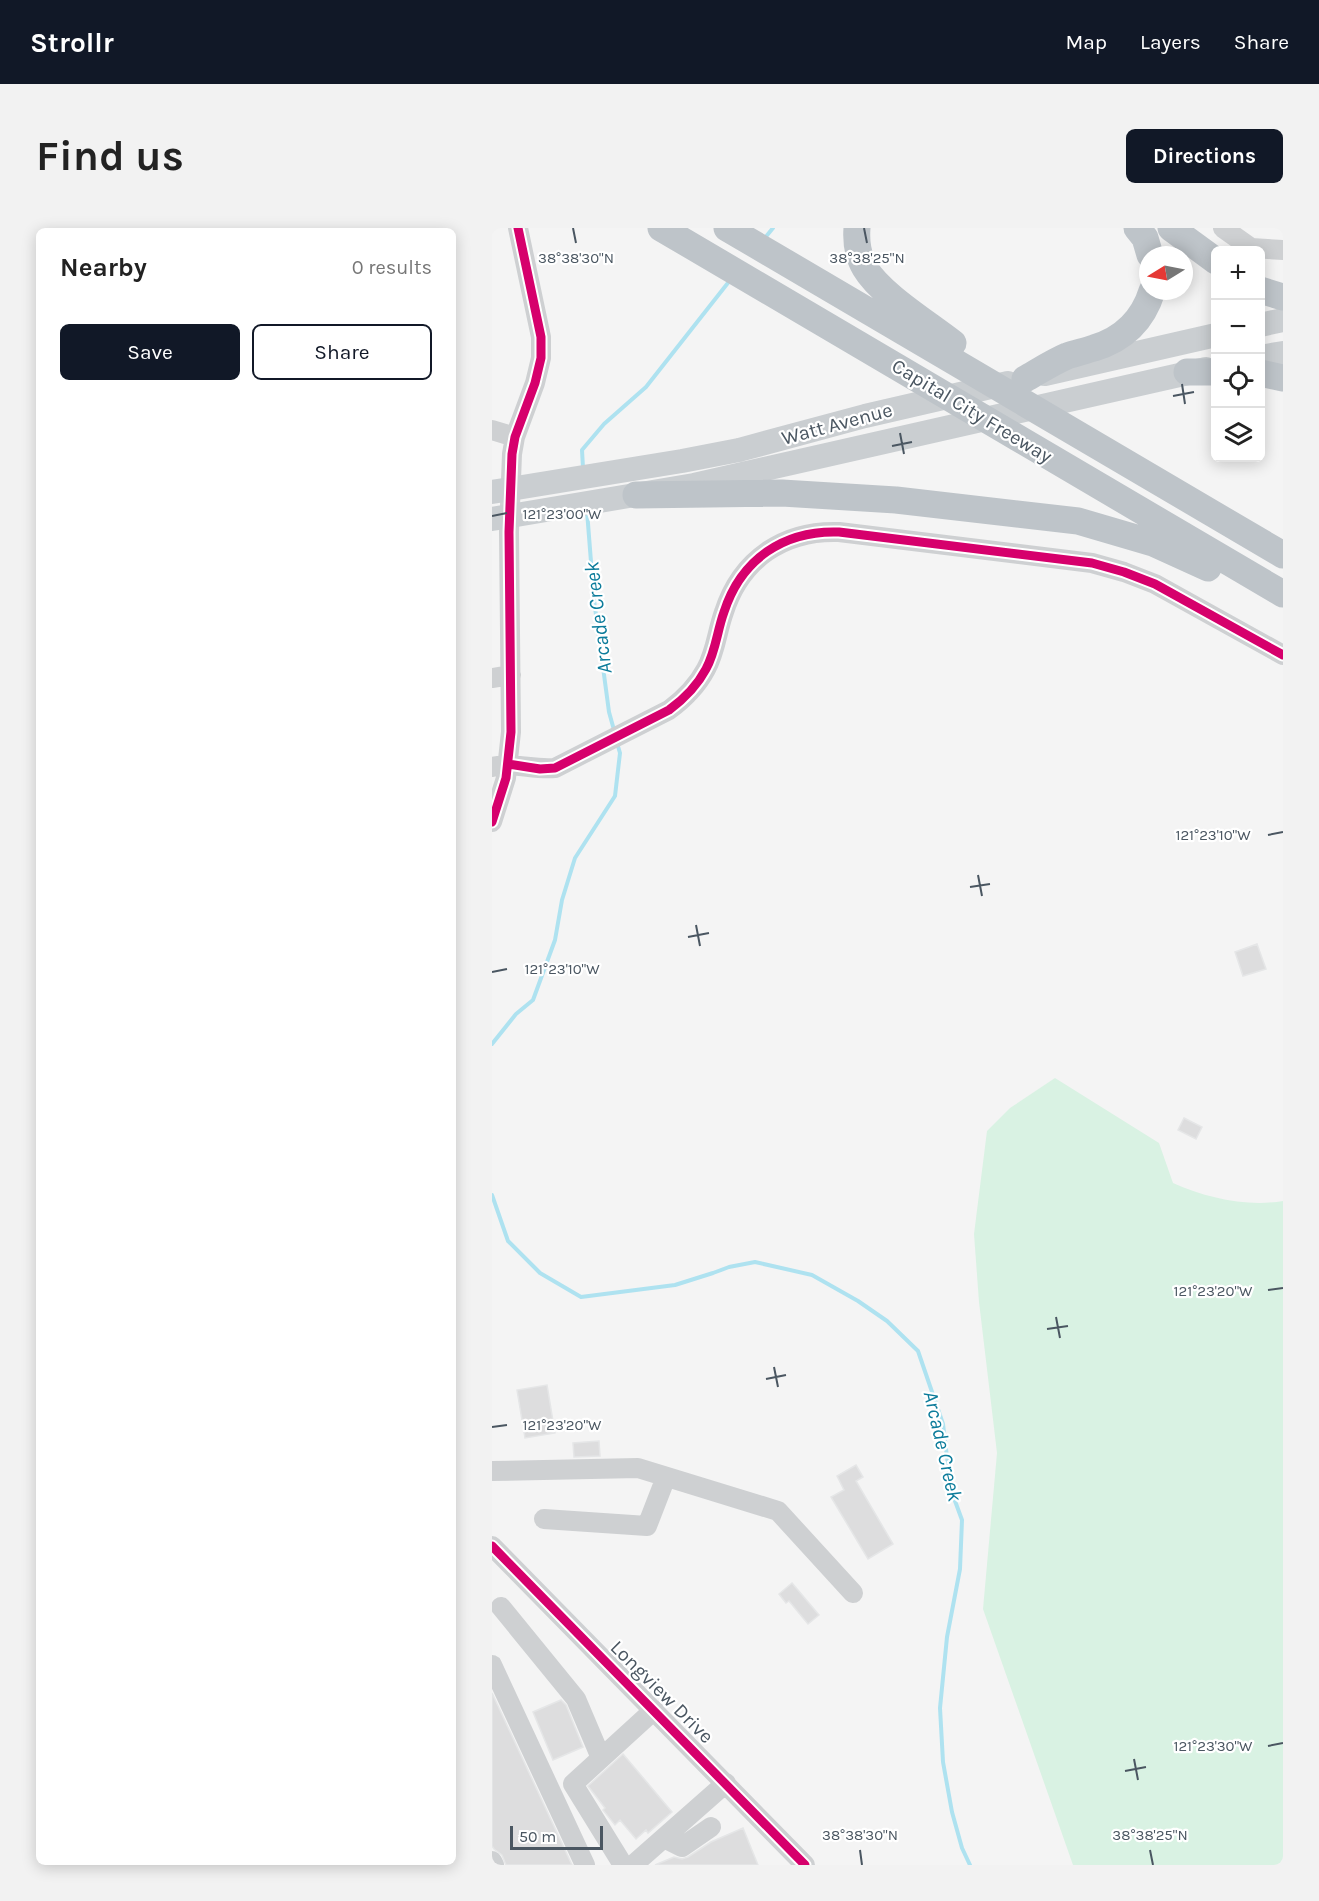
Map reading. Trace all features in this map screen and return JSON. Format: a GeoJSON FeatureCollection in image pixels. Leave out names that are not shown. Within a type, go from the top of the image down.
{"type":"FeatureCollection","features":[{"type":"Feature","properties":{"kind":"highway","name":"Capital City Freeway"},"geometry":{"type":"LineString","coordinates":[[661,228],[1283,594]]}},
{"type":"Feature","properties":{"kind":"highway","name":"Capital City Freeway"},"geometry":{"type":"LineString","coordinates":[[727,228],[1056,411],[1283,555]]}},
{"type":"Feature","properties":{"kind":"highway"},"geometry":{"type":"LineString","coordinates":[[857,228],[856,242],[865,268],[882,289],[1056,411]]}},
{"type":"Feature","properties":{"kind":"highway"},"geometry":{"type":"LineString","coordinates":[[1137,228],[1145,238],[1147,246]]}},
{"type":"Feature","properties":{"kind":"highway"},"geometry":{"type":"LineString","coordinates":[[1172,228],[1211,258]]}},
{"type":"Feature","properties":{"kind":"highway"},"geometry":{"type":"LineString","coordinates":[[1265,292],[1283,297]]}},
{"type":"Feature","properties":{"kind":"highway"},"geometry":{"type":"LineString","coordinates":[[1025,379],[1066,356],[1118,339],[1144,312],[1149,300]]}},
{"type":"Feature","properties":{"kind":"highway"},"geometry":{"type":"LineString","coordinates":[[1187,372],[1211,372]]}},
{"type":"Feature","properties":{"kind":"highway"},"geometry":{"type":"LineString","coordinates":[[1265,374],[1283,378]]}},
{"type":"Feature","properties":{"kind":"highway"},"geometry":{"type":"LineString","coordinates":[[629,488],[885,499],[1078,521],[1153,543],[1283,602]]}},
{"type":"Feature","properties":{"kind":"highway"},"geometry":{"type":"LineString","coordinates":[[1233,525],[1283,543]]}},
{"type":"Feature","properties":{"kind":"main road"},"geometry":{"type":"LineString","coordinates":[[1265,324],[1283,320]]}},
{"type":"Feature","properties":{"kind":"main road","name":"Watt Avenue"},"geometry":{"type":"LineString","coordinates":[[501,518],[555,509],[629,488],[739,450],[920,402],[1211,336]]}},
{"type":"Feature","properties":{"kind":"main road"},"geometry":{"type":"LineString","coordinates":[[1265,356],[1283,353]]}},
{"type":"Feature","properties":{"kind":"main road","name":"Watt Avenue"},"geometry":{"type":"LineString","coordinates":[[501,490],[551,483],[629,488],[751,473],[962,424],[1056,411],[1187,372],[1211,368]]}},
{"type":"Feature","properties":{"kind":"street"},"geometry":{"type":"LineString","coordinates":[[492,822],[498,807],[500,765],[511,732],[501,677],[501,490],[515,437],[536,383],[541,358],[541,337],[518,228]]}},
{"type":"Feature","properties":{"kind":"street"},"geometry":{"type":"LineString","coordinates":[[1223,228],[1251,248],[1283,250]]}},
{"type":"Feature","properties":{"kind":"street"},"geometry":{"type":"LineString","coordinates":[[492,430],[515,437]]}},
{"type":"Feature","properties":{"kind":"street"},"geometry":{"type":"LineString","coordinates":[[500,765],[540,769],[555,768],[669,710],[682,700],[705,672],[729,598],[734,587],[750,566],[776,546],[795,537],[816,532],[839,532],[1092,562],[1155,584],[1283,655]]}},
{"type":"Feature","properties":{"kind":"street"},"geometry":{"type":"LineString","coordinates":[[492,1471],[638,1468],[778,1511],[854,1593]]}},
{"type":"Feature","properties":{"kind":"street"},"geometry":{"type":"LineString","coordinates":[[544,1519],[647,1526],[666,1477]]}},
{"type":"Feature","properties":{"kind":"street","name":"Longview Drive"},"geometry":{"type":"LineString","coordinates":[[492,1546],[805,1865]]}},
{"type":"Feature","properties":{"kind":"street"},"geometry":{"type":"LineString","coordinates":[[501,1607],[576,1698],[601,1758]]}},
{"type":"Feature","properties":{"kind":"street"},"geometry":{"type":"LineString","coordinates":[[492,1665],[585,1865]]}},
{"type":"Feature","properties":{"kind":"street"},"geometry":{"type":"LineString","coordinates":[[623,1865],[573,1784],[654,1710]]}},
{"type":"Feature","properties":{"kind":"street"},"geometry":{"type":"LineString","coordinates":[[633,1865],[726,1783]]}},
{"type":"Feature","properties":{"kind":"street"},"geometry":{"type":"LineString","coordinates":[[664,1838],[682,1847],[711,1827]]}},
{"type":"Feature","properties":{"kind":"green space"},"geometry":{"type":"Polygon","coordinates":[[[1055,1078],[1159,1143],[1173,1183],[1227,1200],[1255,1203],[1283,1201],[1283,1865],[1073,1865],[983,1609],[997,1453],[979,1302],[974,1234],[987,1131],[1010,1108],[1055,1078]]]}},
{"type":"Feature","properties":{"kind":"building"},"geometry":{"type":"Polygon","coordinates":[[[1257,944],[1266,969],[1243,976],[1235,952],[1257,944]]]}},
{"type":"Feature","properties":{"kind":"building"},"geometry":{"type":"Polygon","coordinates":[[[1184,1118],[1202,1127],[1196,1139],[1178,1130],[1184,1118]]]}},
{"type":"Feature","properties":{"kind":"building"},"geometry":{"type":"Polygon","coordinates":[[[547,1385],[555,1433],[525,1438],[517,1390],[547,1385]]]}},
{"type":"Feature","properties":{"kind":"building"},"geometry":{"type":"Polygon","coordinates":[[[599,1441],[600,1456],[574,1457],[573,1443],[599,1441]]]}},
{"type":"Feature","properties":{"kind":"building"},"geometry":{"type":"Polygon","coordinates":[[[856,1465],[863,1477],[856,1481],[893,1544],[868,1559],[831,1497],[844,1490],[837,1476],[856,1465]]]}},
{"type":"Feature","properties":{"kind":"building"},"geometry":{"type":"Polygon","coordinates":[[[792,1583],[819,1615],[808,1624],[789,1601],[786,1603],[779,1594],[792,1583]]]}},
{"type":"Feature","properties":{"kind":"building"},"geometry":{"type":"Polygon","coordinates":[[[492,1693],[572,1865],[506,1865],[502,1855],[492,1846],[492,1693]]]}},
{"type":"Feature","properties":{"kind":"building"},"geometry":{"type":"Polygon","coordinates":[[[561,1700],[566,1705],[583,1747],[553,1760],[533,1712],[561,1700]]]}},
{"type":"Feature","properties":{"kind":"building"},"geometry":{"type":"Polygon","coordinates":[[[623,1754],[672,1812],[648,1833],[646,1830],[636,1839],[620,1820],[615,1825],[588,1786],[623,1754]]]}},
{"type":"Feature","properties":{"kind":"building"},"geometry":{"type":"Polygon","coordinates":[[[743,1828],[758,1865],[655,1865],[674,1857],[682,1859],[688,1857],[711,1842],[743,1828]]]}},
{"type":"Feature","properties":{"kind":"waterway","name":"Arcade Creek"},"geometry":{"type":"LineString","coordinates":[[764,239],[773,228]]}},
{"type":"Feature","properties":{"kind":"waterway","name":"Arcade Creek"},"geometry":{"type":"LineString","coordinates":[[583,468],[582,450],[604,424],[646,387],[731,279]]}},
{"type":"Feature","properties":{"kind":"waterway","name":"Arcade Creek"},"geometry":{"type":"LineString","coordinates":[[587,511],[594,600],[609,712],[614,730]]}},
{"type":"Feature","properties":{"kind":"waterway","name":"Arcade Creek"},"geometry":{"type":"LineString","coordinates":[[492,1044],[516,1014],[533,1000],[555,940],[562,900],[575,858],[615,796],[620,753],[617,743]]}},
{"type":"Feature","properties":{"kind":"waterway","name":"Arcade Creek"},"geometry":{"type":"LineString","coordinates":[[492,1195],[508,1241],[540,1273],[581,1297],[675,1285],[729,1267],[755,1262],[812,1275],[858,1301],[887,1321],[918,1351],[943,1424],[951,1490],[962,1520],[960,1569],[947,1637],[940,1708],[943,1762],[952,1812],[962,1848],[970,1865]]}},
{"type":"Feature","properties":{"kind":"cycle path"},"geometry":{"type":"LineString","coordinates":[[492,822],[506,778],[511,732],[509,532],[512,454],[515,437],[535,383],[541,358],[541,337],[518,228]]}},
{"type":"Feature","properties":{"kind":"cycle path"},"geometry":{"type":"LineString","coordinates":[[508,764],[540,769],[555,768],[669,710],[690,692],[706,669],[724,612],[741,577],[767,551],[800,536],[819,533],[839,532],[1092,563],[1155,584],[1283,655]]}},
{"type":"Feature","properties":{"kind":"cycle path"},"geometry":{"type":"LineString","coordinates":[[492,1546],[805,1865]]}}]}
